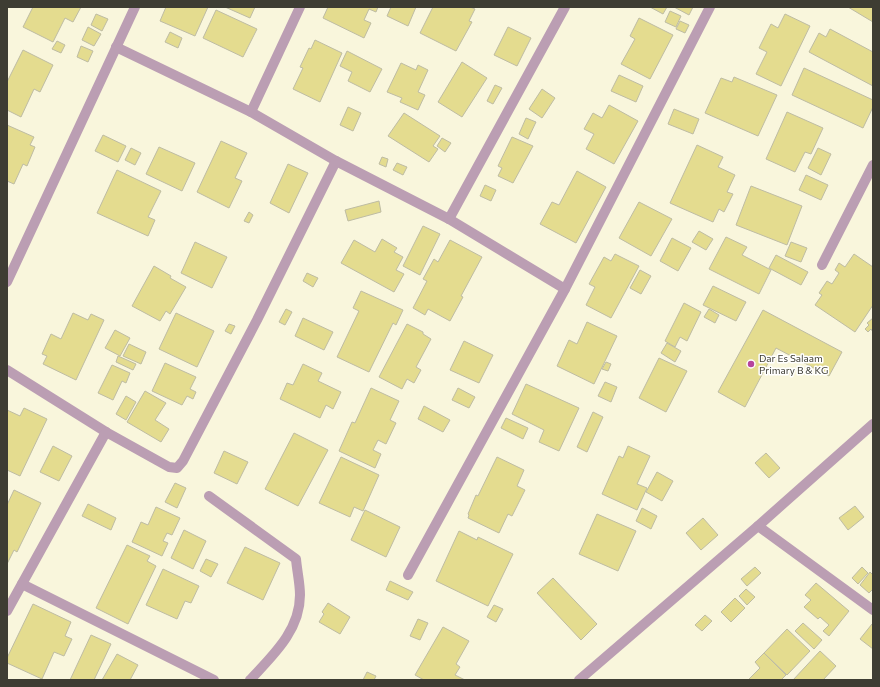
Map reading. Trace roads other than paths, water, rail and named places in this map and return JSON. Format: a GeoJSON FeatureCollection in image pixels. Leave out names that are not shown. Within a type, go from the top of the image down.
{"type":"FeatureCollection","features":[{"type":"Feature","properties":{"kind":"street"},"geometry":{"type":"LineString","coordinates":[[7,282],[135,7]]}},
{"type":"Feature","properties":{"kind":"street"},"geometry":{"type":"LineString","coordinates":[[251,112],[300,7]]}},
{"type":"Feature","properties":{"kind":"street"},"geometry":{"type":"LineString","coordinates":[[450,219],[564,7]]}},
{"type":"Feature","properties":{"kind":"street"},"geometry":{"type":"LineString","coordinates":[[408,575],[565,289],[710,7]]}},
{"type":"Feature","properties":{"kind":"street"},"geometry":{"type":"LineString","coordinates":[[116,46],[251,112],[336,160],[450,219],[565,289]]}},
{"type":"Feature","properties":{"kind":"street"},"geometry":{"type":"LineString","coordinates":[[7,370],[106,432],[169,467],[177,468],[184,461],[258,320],[336,160]]}},
{"type":"Feature","properties":{"kind":"street"},"geometry":{"type":"LineString","coordinates":[[822,265],[873,165]]}},
{"type":"Feature","properties":{"kind":"street"},"geometry":{"type":"LineString","coordinates":[[579,680],[758,526],[873,424]]}},
{"type":"Feature","properties":{"kind":"street"},"geometry":{"type":"LineString","coordinates":[[7,611],[106,432]]}},
{"type":"Feature","properties":{"kind":"street"},"geometry":{"type":"LineString","coordinates":[[209,496],[296,559],[300,596],[296,622],[280,647],[250,680]]}},
{"type":"Feature","properties":{"kind":"street"},"geometry":{"type":"LineString","coordinates":[[758,526],[873,610]]}},
{"type":"Feature","properties":{"kind":"street"},"geometry":{"type":"LineString","coordinates":[[22,584],[214,680]]}},
{"type":"Feature","properties":{"kind":"place","name":"Dar Es Salaam Primary B & KG"},"geometry":{"type":"Point","coordinates":[751,364]}}]}
